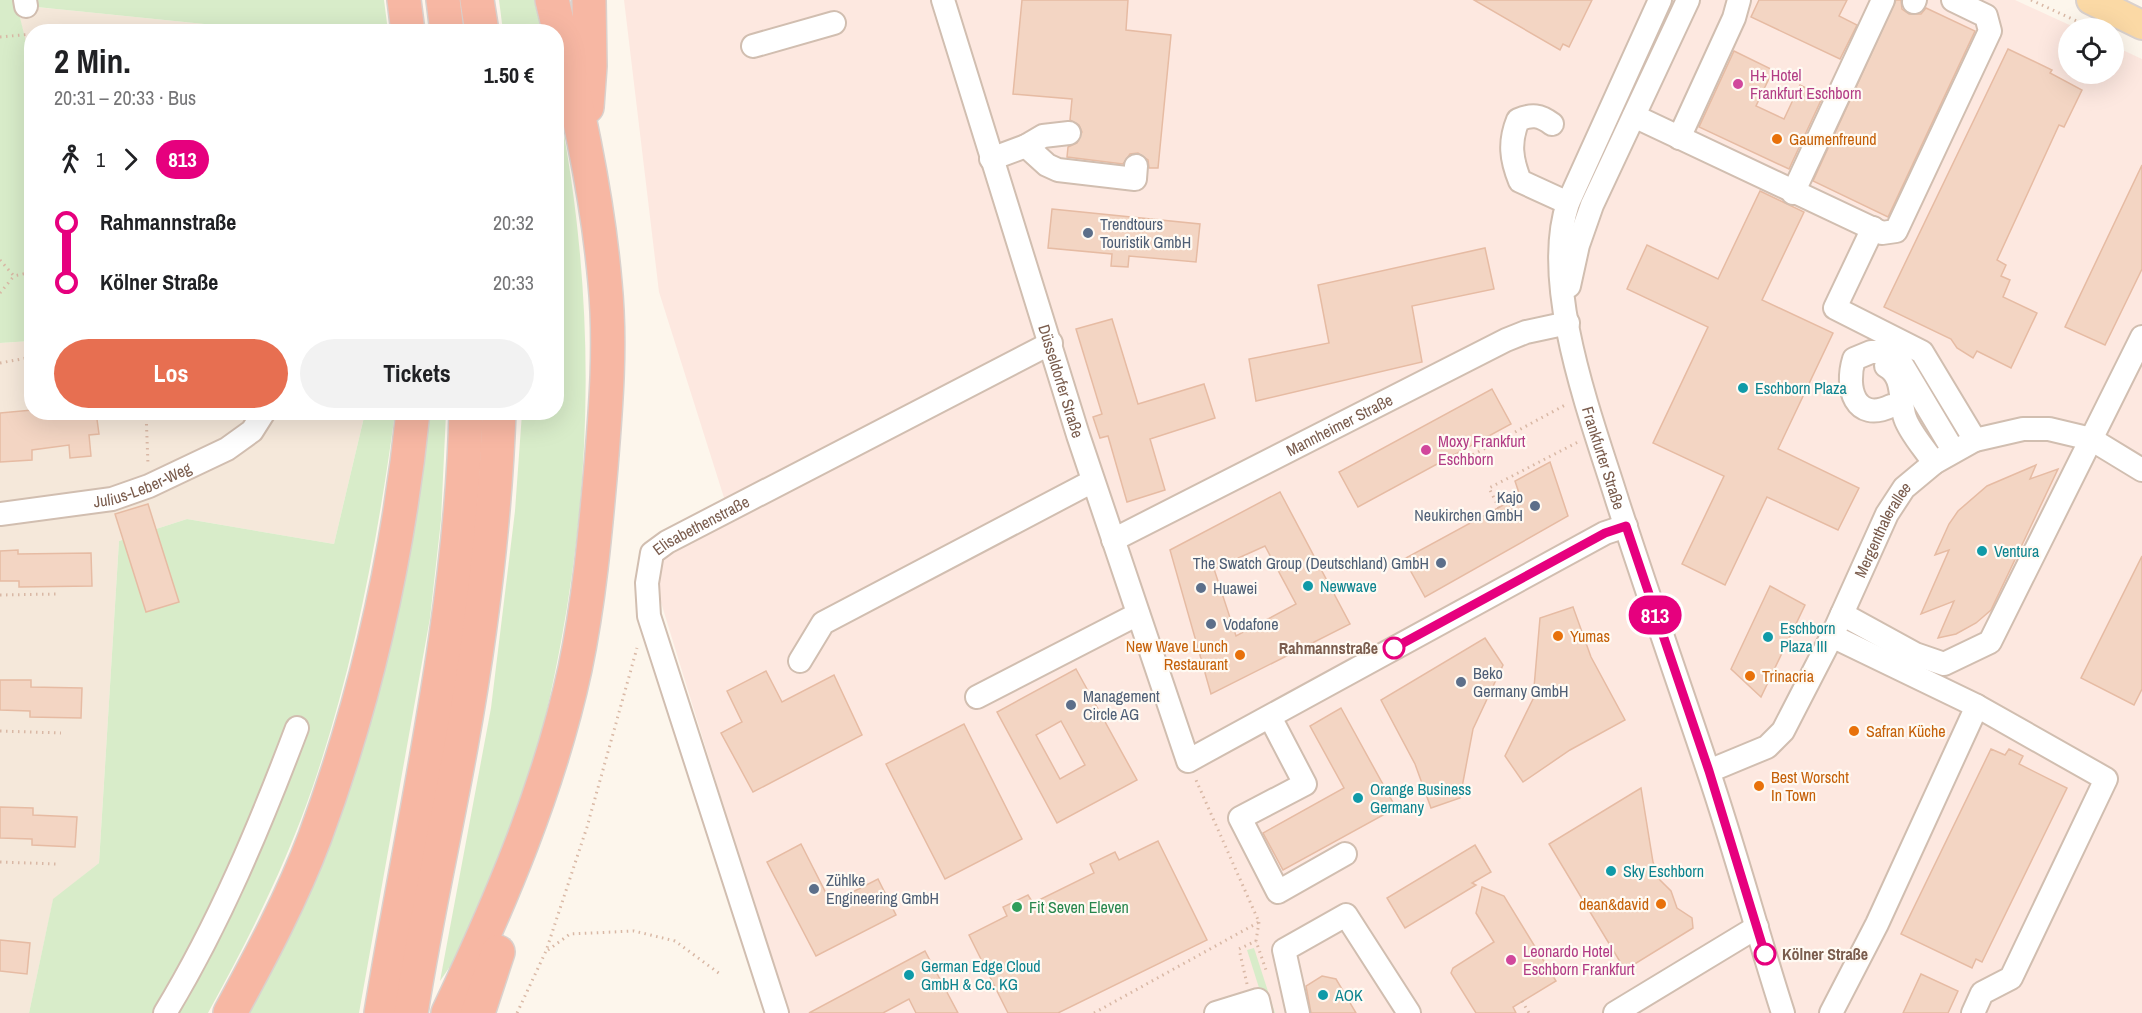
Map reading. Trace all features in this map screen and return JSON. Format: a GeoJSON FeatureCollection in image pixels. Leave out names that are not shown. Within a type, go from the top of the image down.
{"type":"FeatureCollection","features":[{"type":"Feature","properties":{"kind":"highway"},"geometry":{"type":"LineString","coordinates":[[404,0],[407,24]]}},
{"type":"Feature","properties":{"kind":"highway"},"geometry":{"type":"LineString","coordinates":[[443,0],[446,24]]}},
{"type":"Feature","properties":{"kind":"highway"},"geometry":{"type":"LineString","coordinates":[[477,0],[481,24]]}},
{"type":"Feature","properties":{"kind":"highway"},"geometry":{"type":"LineString","coordinates":[[552,0],[557,24]]}},
{"type":"Feature","properties":{"kind":"highway"},"geometry":{"type":"LineString","coordinates":[[584,150],[590,66],[589,0]]}},
{"type":"Feature","properties":{"kind":"highway"},"geometry":{"type":"LineString","coordinates":[[478,1013],[555,795],[592,567],[608,363],[605,284],[595,206],[564,56]]}},
{"type":"Feature","properties":{"kind":"highway"},"geometry":{"type":"LineString","coordinates":[[230,1013],[289,897],[314,838],[345,750],[374,651],[404,496],[412,420]]}},
{"type":"Feature","properties":{"kind":"highway"},"geometry":{"type":"LineString","coordinates":[[381,1013],[447,644],[460,528],[466,420]]}},
{"type":"Feature","properties":{"kind":"highway"},"geometry":{"type":"LineString","coordinates":[[411,1013],[477,648],[492,534],[499,420]]}},
{"type":"Feature","properties":{"kind":"highway"},"geometry":{"type":"LineString","coordinates":[[448,1013],[475,957],[519,851],[551,754],[574,671]]}},
{"type":"Feature","properties":{"kind":"main road"},"geometry":{"type":"LineString","coordinates":[[2091,0],[2142,25]]}},
{"type":"Feature","properties":{"kind":"street","name":"Düsseldorfer Straße"},"geometry":{"type":"LineString","coordinates":[[943,0],[1093,481],[1188,761]]}},
{"type":"Feature","properties":{"kind":"street","name":"Frankfurter Straße"},"geometry":{"type":"LineString","coordinates":[[1660,0],[1568,203],[1563,218],[1559,251],[1560,276],[1567,317],[1596,433],[1709,771],[1783,1013]]}},
{"type":"Feature","properties":{"kind":"street","name":"Frankfurter Straße"},"geometry":{"type":"LineString","coordinates":[[1567,317],[1568,290],[1578,245],[1592,205],[1688,0]]}},
{"type":"Feature","properties":{"kind":"street"},"geometry":{"type":"LineString","coordinates":[[1679,138],[1734,18],[1739,0]]}},
{"type":"Feature","properties":{"kind":"street"},"geometry":{"type":"LineString","coordinates":[[1793,193],[1870,39],[1883,0]]}},
{"type":"Feature","properties":{"kind":"street"},"geometry":{"type":"LineString","coordinates":[[1634,116],[1793,193],[1829,198],[1882,233],[1896,231],[1978,54],[1987,42],[1990,31],[1986,16],[1953,0]]}},
{"type":"Feature","properties":{"kind":"street"},"geometry":{"type":"LineString","coordinates":[[753,46],[834,23]]}},
{"type":"Feature","properties":{"kind":"street"},"geometry":{"type":"LineString","coordinates":[[1552,124],[1544,117],[1530,115],[1518,120],[1512,136],[1512,161],[1520,181],[1568,203]]}},
{"type":"Feature","properties":{"kind":"street"},"geometry":{"type":"LineString","coordinates":[[991,159],[1026,146],[1043,136],[1069,133]]}},
{"type":"Feature","properties":{"kind":"street"},"geometry":{"type":"LineString","coordinates":[[1026,146],[1047,165],[1058,170],[1135,178],[1136,166]]}},
{"type":"Feature","properties":{"kind":"street"},"geometry":{"type":"LineString","coordinates":[[1874,228],[1834,308],[1922,352],[1953,451]]}},
{"type":"Feature","properties":{"kind":"street","name":"Mannheimer Straße"},"geometry":{"type":"LineString","coordinates":[[1113,540],[1506,340],[1567,317]]}},
{"type":"Feature","properties":{"kind":"street"},"geometry":{"type":"LineString","coordinates":[[1842,614],[1915,654],[1944,664],[1990,642],[2142,337]]}},
{"type":"Feature","properties":{"kind":"street","name":"Elisabethenstraße"},"geometry":{"type":"LineString","coordinates":[[777,1013],[649,616],[647,583],[652,553],[667,542],[1051,343]]}},
{"type":"Feature","properties":{"kind":"street"},"geometry":{"type":"LineString","coordinates":[[1898,407],[1871,410],[1861,407],[1853,397],[1849,384],[1857,365],[1870,352],[1880,352],[1901,363],[1953,451]]}},
{"type":"Feature","properties":{"kind":"street"},"geometry":{"type":"LineString","coordinates":[[1857,365],[1878,363],[1896,372],[1898,407],[1905,418],[1953,451]]}},
{"type":"Feature","properties":{"kind":"street","name":"Julius-Leber-Weg"},"geometry":{"type":"LineString","coordinates":[[0,513],[112,499],[149,486],[227,449],[252,430],[259,420]]}},
{"type":"Feature","properties":{"kind":"street","name":"Mergenthalerallee"},"geometry":{"type":"LineString","coordinates":[[1709,771],[1767,747],[1783,730],[1832,636],[1887,514],[1904,488],[1953,451],[2023,429],[2049,429],[2091,439],[2142,470]]}},
{"type":"Feature","properties":{"kind":"street"},"geometry":{"type":"LineString","coordinates":[[800,661],[823,623],[1093,481]]}},
{"type":"Feature","properties":{"kind":"street"},"geometry":{"type":"LineString","coordinates":[[1188,761],[1605,533],[1626,526]]}},
{"type":"Feature","properties":{"kind":"street"},"geometry":{"type":"LineString","coordinates":[[977,697],[1138,614]]}},
{"type":"Feature","properties":{"kind":"street"},"geometry":{"type":"LineString","coordinates":[[1832,636],[1977,706],[2106,779],[2011,978],[1982,993],[1972,1013]]}},
{"type":"Feature","properties":{"kind":"street"},"geometry":{"type":"LineString","coordinates":[[1831,1013],[1877,924],[1977,706]]}},
{"type":"Feature","properties":{"kind":"street"},"geometry":{"type":"LineString","coordinates":[[1270,717],[1305,784],[1240,818],[1278,892],[1345,854]]}},
{"type":"Feature","properties":{"kind":"street"},"geometry":{"type":"LineString","coordinates":[[165,1013],[212,929],[276,784],[297,728]]}},
{"type":"Feature","properties":{"kind":"street"},"geometry":{"type":"LineString","coordinates":[[1298,1013],[1284,950],[1346,915],[1409,1013]]}},
{"type":"Feature","properties":{"kind":"street"},"geometry":{"type":"LineString","coordinates":[[1615,1013],[1757,927]]}},
{"type":"Feature","properties":{"kind":"street"},"geometry":{"type":"LineString","coordinates":[[1216,1013],[1256,1008]]}},
{"type":"Feature","properties":{"kind":"path"},"geometry":{"type":"LineString","coordinates":[[2031,0],[2070,18]]}},
{"type":"Feature","properties":{"kind":"path"},"geometry":{"type":"LineString","coordinates":[[0,37],[24,35]]}},
{"type":"Feature","properties":{"kind":"path"},"geometry":{"type":"LineString","coordinates":[[0,260],[15,276]]}},
{"type":"Feature","properties":{"kind":"path"},"geometry":{"type":"LineString","coordinates":[[0,293],[15,276],[24,274]]}},
{"type":"Feature","properties":{"kind":"path"},"geometry":{"type":"LineString","coordinates":[[0,363],[24,358]]}},
{"type":"Feature","properties":{"kind":"path"},"geometry":{"type":"LineString","coordinates":[[1449,458],[1454,465],[1585,394]]}},
{"type":"Feature","properties":{"kind":"path"},"geometry":{"type":"LineString","coordinates":[[146,420],[149,486]]}},
{"type":"Feature","properties":{"kind":"path"},"geometry":{"type":"LineString","coordinates":[[1499,508],[1489,488],[1596,433]]}},
{"type":"Feature","properties":{"kind":"path"},"geometry":{"type":"LineString","coordinates":[[0,595],[57,594]]}},
{"type":"Feature","properties":{"kind":"path"},"geometry":{"type":"LineString","coordinates":[[517,1013],[546,951],[610,752],[630,666],[649,616]]}},
{"type":"Feature","properties":{"kind":"path"},"geometry":{"type":"LineString","coordinates":[[0,730],[61,733]]}},
{"type":"Feature","properties":{"kind":"path"},"geometry":{"type":"LineString","coordinates":[[1094,1013],[1258,922],[1188,761]]}},
{"type":"Feature","properties":{"kind":"path"},"geometry":{"type":"LineString","coordinates":[[0,862],[56,864]]}},
{"type":"Feature","properties":{"kind":"path"},"geometry":{"type":"LineString","coordinates":[[546,951],[570,934],[634,932],[675,941],[720,974]]}},
{"type":"Feature","properties":{"kind":"path"},"geometry":{"type":"LineString","coordinates":[[1256,941],[1239,949],[1256,1008]]}},
{"type":"Feature","properties":{"kind":"path"},"geometry":{"type":"LineString","coordinates":[[1522,1001],[1529,1013]]}},
{"type":"Feature","properties":{"kind":"shaded area"},"geometry":{"type":"Polygon","coordinates":[[[624,0],[2015,0],[2058,20],[2058,84],[2124,84],[2124,51],[2142,59],[2142,1013],[787,1013],[644,547],[726,504],[659,292],[624,0]]]}},
{"type":"Feature","properties":{"kind":"shaded area"},"geometry":{"type":"Polygon","coordinates":[[[17,5],[205,24],[24,24],[24,36],[17,5]]]}},
{"type":"Feature","properties":{"kind":"shaded area"},"geometry":{"type":"Polygon","coordinates":[[[24,341],[24,420],[363,420],[334,544],[187,519],[119,541],[99,863],[53,900],[29,1013],[0,1013],[0,343],[24,341]]]}},
{"type":"Feature","properties":{"kind":"green space"},"geometry":{"type":"Polygon","coordinates":[[[0,0],[384,0],[387,24],[205,24],[17,5],[24,34],[24,341],[0,343],[0,0]]]}},
{"type":"Feature","properties":{"kind":"green space"},"geometry":{"type":"Polygon","coordinates":[[[499,0],[534,0],[540,24],[502,24],[499,0]]]}},
{"type":"Feature","properties":{"kind":"green space"},"geometry":{"type":"Polygon","coordinates":[[[564,138],[578,234],[586,370],[580,505],[572,574],[546,713],[520,807],[497,867],[448,975],[449,968],[440,981],[491,708],[515,511],[522,420],[564,420],[564,138]]]}},
{"type":"Feature","properties":{"kind":"green space"},"geometry":{"type":"Polygon","coordinates":[[[363,420],[394,420],[381,507],[363,601],[328,741],[291,845],[252,930],[208,1013],[29,1013],[53,899],[99,863],[119,541],[187,519],[334,544],[363,420]]]}},
{"type":"Feature","properties":{"kind":"green space"},"geometry":{"type":"Polygon","coordinates":[[[429,420],[446,420],[441,520],[430,618],[359,1013],[245,1013],[365,738],[406,577],[429,420]]]}},
{"type":"Feature","properties":{"kind":"green space"},"geometry":{"type":"Polygon","coordinates":[[[1254,948],[1275,1013],[1267,1013],[1247,950],[1254,948]]]}},
{"type":"Feature","properties":{"kind":"building"},"geometry":{"type":"Polygon","coordinates":[[[1022,0],[1128,0],[1126,30],[1171,35],[1158,168],[1149,168],[1148,160],[1138,153],[1130,154],[1123,164],[1067,157],[1068,147],[1077,143],[1082,132],[1079,125],[1070,120],[1072,99],[1013,94],[1022,0]]]}},
{"type":"Feature","properties":{"kind":"building"},"geometry":{"type":"Polygon","coordinates":[[[1474,0],[1592,0],[1569,47],[1563,44],[1560,50],[1474,0]]]}},
{"type":"Feature","properties":{"kind":"building"},"geometry":{"type":"Polygon","coordinates":[[[1759,0],[1847,0],[1839,16],[1857,25],[1840,59],[1751,17],[1759,0]]]}},
{"type":"Feature","properties":{"kind":"building"},"geometry":{"type":"Polygon","coordinates":[[[1896,0],[1901,0],[1902,9],[1909,14],[1921,14],[1926,8],[1975,31],[1888,217],[1813,181],[1896,0]]]}},
{"type":"Feature","properties":{"kind":"building"},"geometry":{"type":"Polygon","coordinates":[[[2008,49],[2052,70],[2050,73],[2058,77],[2058,84],[2071,84],[2082,90],[2064,127],[2059,125],[1997,260],[2006,265],[2001,276],[2010,280],[2003,297],[2037,313],[2011,368],[1977,351],[1973,358],[1957,348],[1951,339],[1884,307],[2008,49]]]}},
{"type":"Feature","properties":{"kind":"building"},"geometry":{"type":"Polygon","coordinates":[[[1734,51],[1773,70],[1756,106],[1784,119],[1800,85],[1823,96],[1789,169],[1699,127],[1734,51]]]}},
{"type":"Feature","properties":{"kind":"building"},"geometry":{"type":"Polygon","coordinates":[[[2142,165],[2142,269],[2105,345],[2065,327],[2142,165]]]}},
{"type":"Feature","properties":{"kind":"building","name":"Eschborn Plaza"},"geometry":{"type":"Polygon","coordinates":[[[1760,191],[1804,212],[1762,300],[1833,333],[1778,449],[1859,488],[1838,530],[1767,497],[1725,585],[1682,564],[1724,476],[1653,443],[1708,327],[1627,289],[1647,245],[1718,279],[1760,191]]]}},
{"type":"Feature","properties":{"kind":"building"},"geometry":{"type":"Polygon","coordinates":[[[1052,209],[1200,224],[1196,262],[1129,256],[1128,267],[1111,266],[1112,254],[1048,248],[1052,209]]]}},
{"type":"Feature","properties":{"kind":"building"},"geometry":{"type":"Polygon","coordinates":[[[1485,248],[1494,289],[1412,306],[1422,362],[1256,401],[1249,359],[1329,343],[1318,285],[1485,248]]]}},
{"type":"Feature","properties":{"kind":"building"},"geometry":{"type":"Polygon","coordinates":[[[1112,319],[1138,404],[1204,384],[1215,418],[1150,439],[1165,490],[1127,502],[1108,436],[1100,438],[1093,417],[1102,414],[1076,329],[1112,319]]]}},
{"type":"Feature","properties":{"kind":"building"},"geometry":{"type":"Polygon","coordinates":[[[1492,389],[1511,424],[1358,507],[1339,472],[1492,389]]]}},
{"type":"Feature","properties":{"kind":"building"},"geometry":{"type":"Polygon","coordinates":[[[24,411],[24,420],[97,420],[99,434],[89,435],[91,456],[70,458],[69,445],[32,450],[32,460],[0,462],[0,413],[24,411]]]}},
{"type":"Feature","properties":{"kind":"building"},"geometry":{"type":"Polygon","coordinates":[[[1550,462],[1568,516],[1425,597],[1404,559],[1520,496],[1515,481],[1550,462]]]}},
{"type":"Feature","properties":{"kind":"building","name":"Ventura"},"geometry":{"type":"Polygon","coordinates":[[[2036,465],[2030,479],[2058,469],[1991,610],[1976,623],[1956,634],[1938,638],[1954,601],[1921,614],[1949,550],[1935,555],[1949,524],[1958,511],[1987,486],[2036,465]]]}},
{"type":"Feature","properties":{"kind":"building","name":"Newwave"},"geometry":{"type":"Polygon","coordinates":[[[1280,492],[1350,624],[1211,694],[1170,550],[1280,492]],[[1265,546],[1214,569],[1236,636],[1296,604],[1265,546]]]}},
{"type":"Feature","properties":{"kind":"building"},"geometry":{"type":"Polygon","coordinates":[[[148,504],[179,602],[146,612],[115,514],[148,504]]]}},
{"type":"Feature","properties":{"kind":"building"},"geometry":{"type":"Polygon","coordinates":[[[18,550],[18,554],[91,553],[92,586],[19,587],[19,581],[0,581],[0,551],[18,550]]]}},
{"type":"Feature","properties":{"kind":"building"},"geometry":{"type":"Polygon","coordinates":[[[2142,556],[2142,689],[2134,705],[2081,678],[2142,556]]]}},
{"type":"Feature","properties":{"kind":"building","name":"Eschborn Plaza III"},"geometry":{"type":"Polygon","coordinates":[[[1770,586],[1805,605],[1761,697],[1731,669],[1770,586]]]}},
{"type":"Feature","properties":{"kind":"building"},"geometry":{"type":"Polygon","coordinates":[[[1573,607],[1591,657],[1625,720],[1570,750],[1523,782],[1505,756],[1533,699],[1540,618],[1573,607]]]}},
{"type":"Feature","properties":{"kind":"building"},"geometry":{"type":"Polygon","coordinates":[[[1485,638],[1503,665],[1473,729],[1460,798],[1431,808],[1415,764],[1381,700],[1485,638]]]}},
{"type":"Feature","properties":{"kind":"building"},"geometry":{"type":"Polygon","coordinates":[[[1076,669],[1137,780],[1057,823],[997,712],[1076,669]],[[1061,721],[1036,735],[1060,779],[1085,765],[1061,721]]]}},
{"type":"Feature","properties":{"kind":"building"},"geometry":{"type":"Polygon","coordinates":[[[766,671],[782,702],[834,675],[862,735],[753,792],[721,733],[742,722],[727,691],[766,671]]]}},
{"type":"Feature","properties":{"kind":"building"},"geometry":{"type":"Polygon","coordinates":[[[0,680],[31,680],[31,687],[82,688],[81,718],[30,717],[30,711],[0,710],[0,680]]]}},
{"type":"Feature","properties":{"kind":"building","name":"Orange Business Germany"},"geometry":{"type":"Polygon","coordinates":[[[1341,708],[1396,808],[1283,870],[1263,833],[1344,788],[1310,726],[1341,708]]]}},
{"type":"Feature","properties":{"kind":"building"},"geometry":{"type":"Polygon","coordinates":[[[964,724],[1022,839],[945,879],[886,764],[964,724]]]}},
{"type":"Feature","properties":{"kind":"building"},"geometry":{"type":"Polygon","coordinates":[[[1991,749],[2005,755],[2009,749],[2023,756],[2019,764],[2067,788],[1982,962],[1976,959],[1972,968],[1901,934],[1991,749]]]}},
{"type":"Feature","properties":{"kind":"building","name":"Sky Eschborn"},"geometry":{"type":"Polygon","coordinates":[[[1641,788],[1653,862],[1660,880],[1671,891],[1677,908],[1692,918],[1693,928],[1625,970],[1549,844],[1641,788]]]}},
{"type":"Feature","properties":{"kind":"building"},"geometry":{"type":"Polygon","coordinates":[[[0,807],[33,808],[33,815],[77,817],[75,847],[32,845],[32,839],[0,838],[0,807]]]}},
{"type":"Feature","properties":{"kind":"building"},"geometry":{"type":"Polygon","coordinates":[[[1158,841],[1207,940],[1058,1013],[1008,1013],[969,935],[1007,916],[1003,907],[1028,895],[1033,903],[1094,873],[1090,864],[1115,852],[1119,860],[1158,841]]]}},
{"type":"Feature","properties":{"kind":"building"},"geometry":{"type":"Polygon","coordinates":[[[801,844],[831,903],[878,879],[896,915],[816,956],[767,862],[801,844]]]}},
{"type":"Feature","properties":{"kind":"building"},"geometry":{"type":"Polygon","coordinates":[[[1475,845],[1491,872],[1472,883],[1476,885],[1405,928],[1387,898],[1475,845]]]}},
{"type":"Feature","properties":{"kind":"building"},"geometry":{"type":"Polygon","coordinates":[[[1482,887],[1504,896],[1556,981],[1513,1007],[1516,1013],[1476,1013],[1451,973],[1453,968],[1494,942],[1476,913],[1482,887]]]}},
{"type":"Feature","properties":{"kind":"building"},"geometry":{"type":"Polygon","coordinates":[[[0,940],[30,943],[27,974],[0,971],[0,940]]]}},
{"type":"Feature","properties":{"kind":"building","name":"German Edge Cloud GmbH & Co. KG"},"geometry":{"type":"Polygon","coordinates":[[[925,951],[958,1013],[916,1013],[909,999],[883,1013],[809,1013],[925,951]]]}},
{"type":"Feature","properties":{"kind":"building"},"geometry":{"type":"Polygon","coordinates":[[[1921,974],[1958,991],[1948,1013],[1903,1013],[1921,974]]]}},
{"type":"Feature","properties":{"kind":"building","name":"AOK"},"geometry":{"type":"Polygon","coordinates":[[[1322,976],[1336,979],[1356,1013],[1311,1013],[1306,986],[1322,976]]]}},
{"type":"Feature","properties":{"kind":"bus line","name":"813"},"geometry":{"type":"LineString","coordinates":[[1394,648],[1605,533],[1626,526],[1709,771],[1765,954]]}},
{"type":"Feature","properties":{"kind":"place","name":"H+ Hotel Frankfurt Eschborn"},"geometry":{"type":"Point","coordinates":[1738,84]}},
{"type":"Feature","properties":{"kind":"place","name":"Gaumenfreund"},"geometry":{"type":"Point","coordinates":[1777,139]}},
{"type":"Feature","properties":{"kind":"place","name":"Trendtours Touristik GmbH"},"geometry":{"type":"Point","coordinates":[1088,233]}},
{"type":"Feature","properties":{"kind":"place","name":"Eschborn Plaza"},"geometry":{"type":"Point","coordinates":[1743,388]}},
{"type":"Feature","properties":{"kind":"place","name":"Moxy Frankfurt Eschborn"},"geometry":{"type":"Point","coordinates":[1426,450]}},
{"type":"Feature","properties":{"kind":"place","name":"Kajo Neukirchen GmbH"},"geometry":{"type":"Point","coordinates":[1535,506]}},
{"type":"Feature","properties":{"kind":"place","name":"Ventura"},"geometry":{"type":"Point","coordinates":[1982,551]}},
{"type":"Feature","properties":{"kind":"place","name":"The Swatch Group (Deutschland) GmbH"},"geometry":{"type":"Point","coordinates":[1441,563]}},
{"type":"Feature","properties":{"kind":"place","name":"Newwave"},"geometry":{"type":"Point","coordinates":[1308,586]}},
{"type":"Feature","properties":{"kind":"place","name":"Huawei"},"geometry":{"type":"Point","coordinates":[1201,588]}},
{"type":"Feature","properties":{"kind":"place","name":"Vodafone"},"geometry":{"type":"Point","coordinates":[1211,624]}},
{"type":"Feature","properties":{"kind":"place","name":"Yumas"},"geometry":{"type":"Point","coordinates":[1558,636]}},
{"type":"Feature","properties":{"kind":"place","name":"Eschborn Plaza III"},"geometry":{"type":"Point","coordinates":[1768,637]}},
{"type":"Feature","properties":{"kind":"place","name":"Rahmannstraße"},"geometry":{"type":"Point","coordinates":[1394,648]}},
{"type":"Feature","properties":{"kind":"place","name":"New Wave Lunch Restaurant"},"geometry":{"type":"Point","coordinates":[1240,655]}},
{"type":"Feature","properties":{"kind":"place","name":"Trinacria"},"geometry":{"type":"Point","coordinates":[1750,676]}},
{"type":"Feature","properties":{"kind":"place","name":"Beko Germany GmbH"},"geometry":{"type":"Point","coordinates":[1461,682]}},
{"type":"Feature","properties":{"kind":"place","name":"Management Circle AG"},"geometry":{"type":"Point","coordinates":[1071,705]}},
{"type":"Feature","properties":{"kind":"place","name":"Safran Küche"},"geometry":{"type":"Point","coordinates":[1854,731]}},
{"type":"Feature","properties":{"kind":"place","name":"Best Worscht In Town"},"geometry":{"type":"Point","coordinates":[1759,786]}},
{"type":"Feature","properties":{"kind":"place","name":"Orange Business Germany"},"geometry":{"type":"Point","coordinates":[1358,798]}},
{"type":"Feature","properties":{"kind":"place","name":"Sky Eschborn"},"geometry":{"type":"Point","coordinates":[1611,871]}},
{"type":"Feature","properties":{"kind":"place","name":"Zühlke Engineering GmbH"},"geometry":{"type":"Point","coordinates":[814,889]}},
{"type":"Feature","properties":{"kind":"place","name":"dean&david"},"geometry":{"type":"Point","coordinates":[1661,904]}},
{"type":"Feature","properties":{"kind":"place","name":"Fit Seven Eleven"},"geometry":{"type":"Point","coordinates":[1017,907]}},
{"type":"Feature","properties":{"kind":"place","name":"Kölner Straße"},"geometry":{"type":"Point","coordinates":[1765,954]}},
{"type":"Feature","properties":{"kind":"place","name":"Leonardo Hotel Eschborn Frankfurt"},"geometry":{"type":"Point","coordinates":[1511,960]}},
{"type":"Feature","properties":{"kind":"place","name":"German Edge Cloud GmbH & Co. KG"},"geometry":{"type":"Point","coordinates":[909,975]}},
{"type":"Feature","properties":{"kind":"place","name":"AOK"},"geometry":{"type":"Point","coordinates":[1323,995]}}]}
